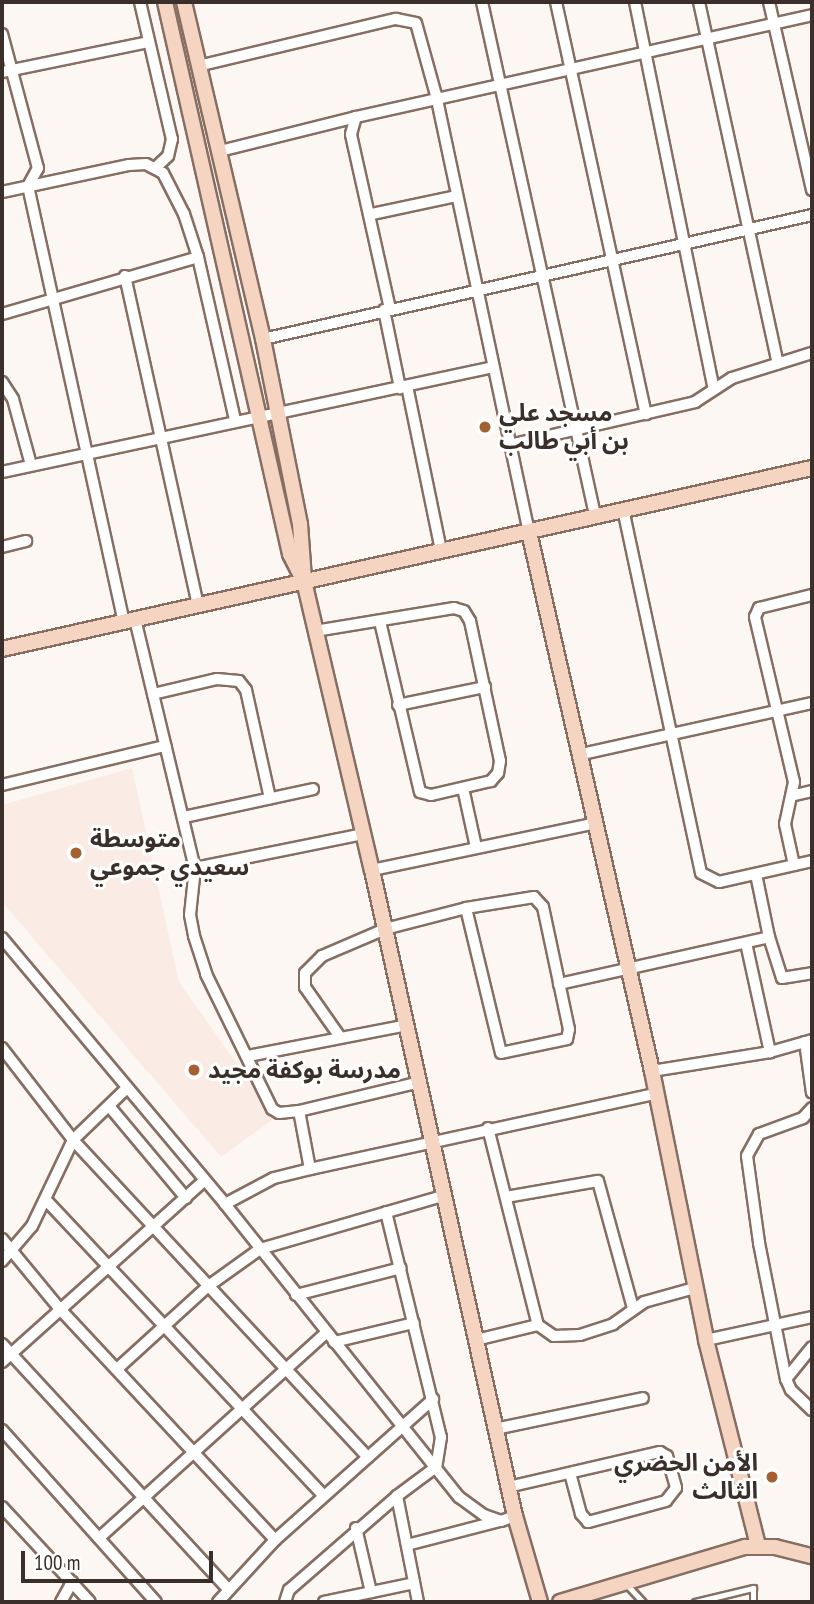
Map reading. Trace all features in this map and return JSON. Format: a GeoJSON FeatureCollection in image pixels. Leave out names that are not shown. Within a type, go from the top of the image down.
{"type":"FeatureCollection","features":[{"type":"Feature","properties":{"kind":"main road"},"geometry":{"type":"LineString","coordinates":[[165,2],[290,554],[304,580]]}},
{"type":"Feature","properties":{"kind":"main road"},"geometry":{"type":"LineString","coordinates":[[184,2],[277,411],[300,524],[304,580],[315,631],[420,1082],[430,1141],[508,1487],[508,1518],[540,1602]]}},
{"type":"Feature","properties":{"kind":"main road"},"geometry":{"type":"LineString","coordinates":[[2,649],[812,468]]}},
{"type":"Feature","properties":{"kind":"main road"},"geometry":{"type":"LineString","coordinates":[[529,533],[582,754],[652,1071],[706,1340],[758,1546]]}},
{"type":"Feature","properties":{"kind":"main road"},"geometry":{"type":"LineString","coordinates":[[569,1601],[758,1546],[812,1556]]}},
{"type":"Feature","properties":{"kind":"street"},"geometry":{"type":"LineString","coordinates":[[2,192],[129,165],[156,167],[168,156],[172,139],[140,2]]}},
{"type":"Feature","properties":{"kind":"street"},"geometry":{"type":"LineString","coordinates":[[482,2],[546,276],[596,515]]}},
{"type":"Feature","properties":{"kind":"street"},"geometry":{"type":"LineString","coordinates":[[556,2],[646,414]]}},
{"type":"Feature","properties":{"kind":"street"},"geometry":{"type":"LineString","coordinates":[[635,2],[714,389]]}},
{"type":"Feature","properties":{"kind":"street"},"geometry":{"type":"LineString","coordinates":[[699,2],[746,229],[778,363]]}},
{"type":"Feature","properties":{"kind":"street"},"geometry":{"type":"LineString","coordinates":[[769,2],[812,190]]}},
{"type":"Feature","properties":{"kind":"street"},"geometry":{"type":"LineString","coordinates":[[220,151],[436,95],[501,85],[812,15]]}},
{"type":"Feature","properties":{"kind":"street"},"geometry":{"type":"LineString","coordinates":[[198,66],[407,19],[419,30],[436,95],[474,290],[529,533]]}},
{"type":"Feature","properties":{"kind":"street"},"geometry":{"type":"LineString","coordinates":[[2,34],[6,71],[38,168],[28,186],[50,299],[87,454],[184,817],[195,868],[190,915],[206,974],[272,1108],[279,1113],[299,1111],[420,1082]]}},
{"type":"Feature","properties":{"kind":"street"},"geometry":{"type":"LineString","coordinates":[[6,71],[148,42]]}},
{"type":"Feature","properties":{"kind":"street"},"geometry":{"type":"LineString","coordinates":[[356,117],[351,134],[372,214],[387,310],[441,550]]}},
{"type":"Feature","properties":{"kind":"street"},"geometry":{"type":"LineString","coordinates":[[156,167],[173,190],[198,257],[235,420]]}},
{"type":"Feature","properties":{"kind":"street"},"geometry":{"type":"LineString","coordinates":[[372,214],[457,197]]}},
{"type":"Feature","properties":{"kind":"street"},"geometry":{"type":"LineString","coordinates":[[262,339],[812,215]]}},
{"type":"Feature","properties":{"kind":"street"},"geometry":{"type":"LineString","coordinates":[[2,314],[125,275],[198,257]]}},
{"type":"Feature","properties":{"kind":"street"},"geometry":{"type":"LineString","coordinates":[[125,275],[198,604]]}},
{"type":"Feature","properties":{"kind":"street"},"geometry":{"type":"LineString","coordinates":[[509,445],[695,402],[732,378],[812,353]]}},
{"type":"Feature","properties":{"kind":"street"},"geometry":{"type":"LineString","coordinates":[[2,472],[160,435],[493,367]]}},
{"type":"Feature","properties":{"kind":"street"},"geometry":{"type":"LineString","coordinates":[[2,382],[13,399],[31,465]]}},
{"type":"Feature","properties":{"kind":"street"},"geometry":{"type":"LineString","coordinates":[[623,509],[701,873],[719,882],[812,862]]}},
{"type":"Feature","properties":{"kind":"street"},"geometry":{"type":"LineString","coordinates":[[2,547],[26,541]]}},
{"type":"Feature","properties":{"kind":"street"},"geometry":{"type":"LineString","coordinates":[[794,865],[785,824],[794,795],[756,612],[812,595]]}},
{"type":"Feature","properties":{"kind":"street"},"geometry":{"type":"LineString","coordinates":[[315,631],[454,608],[464,611],[470,621],[500,768],[491,781],[431,795],[420,792],[380,622]]}},
{"type":"Feature","properties":{"kind":"street"},"geometry":{"type":"LineString","coordinates":[[153,694],[218,679],[239,681],[246,690],[270,799]]}},
{"type":"Feature","properties":{"kind":"street"},"geometry":{"type":"LineString","coordinates":[[398,705],[485,687]]}},
{"type":"Feature","properties":{"kind":"street"},"geometry":{"type":"LineString","coordinates":[[582,754],[812,703]]}},
{"type":"Feature","properties":{"kind":"street"},"geometry":{"type":"LineString","coordinates":[[2,785],[165,746]]}},
{"type":"Feature","properties":{"kind":"street"},"geometry":{"type":"LineString","coordinates":[[463,788],[476,848]]}},
{"type":"Feature","properties":{"kind":"street"},"geometry":{"type":"LineString","coordinates":[[184,817],[313,789]]}},
{"type":"Feature","properties":{"kind":"street"},"geometry":{"type":"LineString","coordinates":[[794,795],[812,791]]}},
{"type":"Feature","properties":{"kind":"street"},"geometry":{"type":"LineString","coordinates":[[372,870],[597,824]]}},
{"type":"Feature","properties":{"kind":"street"},"geometry":{"type":"LineString","coordinates":[[195,868],[363,834]]}},
{"type":"Feature","properties":{"kind":"street"},"geometry":{"type":"LineString","coordinates":[[756,874],[769,937],[782,978],[812,973]]}},
{"type":"Feature","properties":{"kind":"street"},"geometry":{"type":"LineString","coordinates":[[340,1037],[309,998],[305,973],[341,945],[385,929],[466,908],[525,898],[539,900],[559,984],[567,1039],[501,1053],[466,908]]}},
{"type":"Feature","properties":{"kind":"street"},"geometry":{"type":"LineString","coordinates":[[559,984],[769,937]]}},
{"type":"Feature","properties":{"kind":"street"},"geometry":{"type":"LineString","coordinates":[[2,954],[4,940]]}},
{"type":"Feature","properties":{"kind":"street"},"geometry":{"type":"LineString","coordinates":[[4,940],[225,1204],[330,1338],[470,1506],[508,1518]]}},
{"type":"Feature","properties":{"kind":"street"},"geometry":{"type":"LineString","coordinates":[[746,943],[770,1052]]}},
{"type":"Feature","properties":{"kind":"street"},"geometry":{"type":"LineString","coordinates":[[248,1056],[407,1025]]}},
{"type":"Feature","properties":{"kind":"street"},"geometry":{"type":"LineString","coordinates":[[652,1071],[770,1052],[808,1041],[812,1093]]}},
{"type":"Feature","properties":{"kind":"street"},"geometry":{"type":"LineString","coordinates":[[2,1048],[73,1140],[368,1457]]}},
{"type":"Feature","properties":{"kind":"street"},"geometry":{"type":"LineString","coordinates":[[2,1261],[13,1252],[46,1200],[73,1140],[126,1089]]}},
{"type":"Feature","properties":{"kind":"street"},"geometry":{"type":"LineString","coordinates":[[225,1204],[274,1178],[488,1128],[655,1094]]}},
{"type":"Feature","properties":{"kind":"street"},"geometry":{"type":"LineString","coordinates":[[108,1106],[186,1198]]}},
{"type":"Feature","properties":{"kind":"street"},"geometry":{"type":"LineString","coordinates":[[812,1108],[803,1118],[759,1134],[747,1156],[774,1323],[786,1379],[810,1409],[812,1423]]}},
{"type":"Feature","properties":{"kind":"street"},"geometry":{"type":"LineString","coordinates":[[299,1111],[310,1169]]}},
{"type":"Feature","properties":{"kind":"street"},"geometry":{"type":"LineString","coordinates":[[488,1128],[538,1325],[554,1336],[580,1335],[613,1324],[632,1308],[695,1288]]}},
{"type":"Feature","properties":{"kind":"street"},"geometry":{"type":"LineString","coordinates":[[2,1362],[59,1308],[108,1268],[204,1181]]}},
{"type":"Feature","properties":{"kind":"street"},"geometry":{"type":"LineString","coordinates":[[506,1197],[598,1181],[632,1308]]}},
{"type":"Feature","properties":{"kind":"street"},"geometry":{"type":"LineString","coordinates":[[117,1369],[207,1287],[260,1249],[442,1196]]}},
{"type":"Feature","properties":{"kind":"street"},"geometry":{"type":"LineString","coordinates":[[46,1200],[324,1496]]}},
{"type":"Feature","properties":{"kind":"street"},"geometry":{"type":"LineString","coordinates":[[285,1602],[289,1590],[356,1528],[436,1467],[441,1437],[387,1212]]}},
{"type":"Feature","properties":{"kind":"street"},"geometry":{"type":"LineString","coordinates":[[2,1239],[59,1308],[196,1452],[275,1540]]}},
{"type":"Feature","properties":{"kind":"street"},"geometry":{"type":"LineString","coordinates":[[296,1295],[401,1268]]}},
{"type":"Feature","properties":{"kind":"street"},"geometry":{"type":"LineString","coordinates":[[706,1340],[774,1323],[812,1317]]}},
{"type":"Feature","properties":{"kind":"street"},"geometry":{"type":"LineString","coordinates":[[99,1538],[243,1411],[286,1369],[330,1338],[414,1323]]}},
{"type":"Feature","properties":{"kind":"street"},"geometry":{"type":"LineString","coordinates":[[476,1340],[538,1325]]}},
{"type":"Feature","properties":{"kind":"street"},"geometry":{"type":"LineString","coordinates":[[2,1343],[143,1501],[227,1588]]}},
{"type":"Feature","properties":{"kind":"street"},"geometry":{"type":"LineString","coordinates":[[786,1379],[812,1347]]}},
{"type":"Feature","properties":{"kind":"street"},"geometry":{"type":"LineString","coordinates":[[495,1429],[643,1398]]}},
{"type":"Feature","properties":{"kind":"street"},"geometry":{"type":"LineString","coordinates":[[218,1602],[227,1588],[275,1540],[433,1399]]}},
{"type":"Feature","properties":{"kind":"street"},"geometry":{"type":"LineString","coordinates":[[2,1430],[156,1602]]}},
{"type":"Feature","properties":{"kind":"street"},"geometry":{"type":"LineString","coordinates":[[508,1487],[660,1452],[667,1456],[676,1488],[666,1501],[588,1522],[581,1514],[570,1473]]}},
{"type":"Feature","properties":{"kind":"street"},"geometry":{"type":"LineString","coordinates":[[397,1496],[418,1602]]}},
{"type":"Feature","properties":{"kind":"street"},"geometry":{"type":"LineString","coordinates":[[2,1507],[90,1602]]}},
{"type":"Feature","properties":{"kind":"street"},"geometry":{"type":"LineString","coordinates":[[407,1545],[508,1518]]}},
{"type":"Feature","properties":{"kind":"street"},"geometry":{"type":"LineString","coordinates":[[356,1528],[371,1592]]}},
{"type":"Feature","properties":{"kind":"street"},"geometry":{"type":"LineString","coordinates":[[61,1602],[72,1582]]}},
{"type":"Feature","properties":{"kind":"street"},"geometry":{"type":"LineString","coordinates":[[324,1602],[414,1583]]}},
{"type":"Feature","properties":{"kind":"lane"},"geometry":{"type":"LineString","coordinates":[[626,1583],[643,1602]]}},
{"type":"Feature","properties":{"kind":"lane"},"geometry":{"type":"LineString","coordinates":[[695,1602],[752,1588],[756,1592],[753,1602]]}},
{"type":"Feature","properties":{"kind":"shaded area","name":"متوسطة سعيدي جموعي"},"geometry":{"type":"Polygon","coordinates":[[[132,768],[179,982],[275,1118],[221,1157],[2,902],[2,805],[132,768]]]}},
{"type":"Feature","properties":{"kind":"place","name":"مسجد علي بن أبي طالب"},"geometry":{"type":"Point","coordinates":[485,427]}},
{"type":"Feature","properties":{"kind":"place","name":"متوسطة سعيدي جموعي"},"geometry":{"type":"Point","coordinates":[76,853]}},
{"type":"Feature","properties":{"kind":"place","name":"مدرسة بوكفة مجيد"},"geometry":{"type":"Point","coordinates":[194,1070]}},
{"type":"Feature","properties":{"kind":"place","name":"الأمن الحضري الثالث"},"geometry":{"type":"Point","coordinates":[772,1477]}}]}
